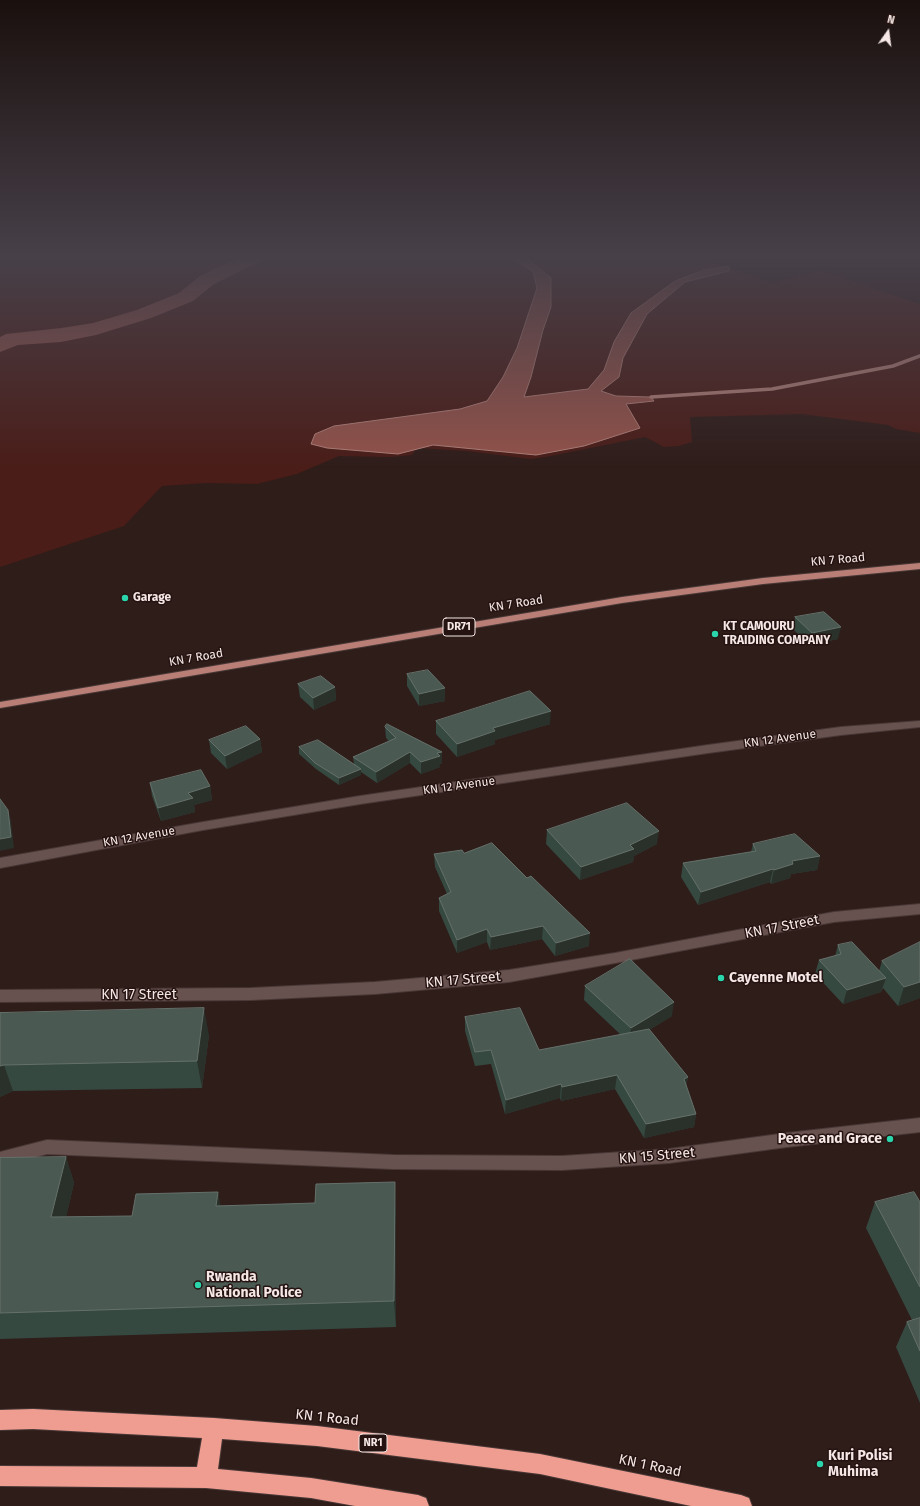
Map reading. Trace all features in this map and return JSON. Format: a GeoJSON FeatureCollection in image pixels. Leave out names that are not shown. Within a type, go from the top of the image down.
{"type":"FeatureCollection","features":[{"type":"Feature","properties":{"kind":"highway","name":"KN 1 Road"},"geometry":{"type":"LineString","coordinates":[[0,1420],[33,1419],[214,1428],[317,1436],[540,1464],[741,1506]]}},
{"type":"Feature","properties":{"kind":"highway"},"geometry":{"type":"LineString","coordinates":[[206,1478],[214,1428]]}},
{"type":"Feature","properties":{"kind":"highway"},"geometry":{"type":"LineString","coordinates":[[0,1476],[206,1478],[311,1488],[418,1506]]}},
{"type":"Feature","properties":{"kind":"main road","name":"KN 7 Road"},"geometry":{"type":"LineString","coordinates":[[0,705],[619,600],[822,574],[920,566]]}},
{"type":"Feature","properties":{"kind":"street","name":"KN 12 Avenue"},"geometry":{"type":"LineString","coordinates":[[0,862],[195,827],[360,800],[841,731],[920,724]]}},
{"type":"Feature","properties":{"kind":"street","name":"KN 17 Street"},"geometry":{"type":"LineString","coordinates":[[0,996],[252,994],[375,988],[508,976],[615,958],[834,917],[920,909]]}},
{"type":"Feature","properties":{"kind":"street","name":"KN 15 Street"},"geometry":{"type":"LineString","coordinates":[[0,1159],[47,1147],[393,1162],[562,1163],[669,1156],[920,1124]]}},
{"type":"Feature","properties":{"kind":"shaded area"},"geometry":{"type":"Polygon","coordinates":[[[0,328],[920,328],[920,433],[896,429],[888,425],[802,414],[690,417],[692,442],[679,446],[664,447],[645,437],[531,459],[466,451],[417,448],[412,455],[391,457],[339,456],[297,474],[257,484],[206,483],[162,486],[124,526],[0,567],[0,328]]]}},
{"type":"Feature","properties":{"kind":"shaded area"},"geometry":{"type":"Polygon","coordinates":[[[524,328],[544,328],[531,377],[524,397],[588,389],[604,370],[614,342],[622,328],[639,328],[623,358],[619,377],[601,391],[616,396],[651,397],[654,401],[626,404],[640,428],[584,446],[536,455],[433,445],[398,454],[327,448],[311,444],[315,434],[334,426],[460,409],[487,401],[503,377],[517,348],[524,328]]]}},
{"type":"Feature","properties":{"kind":"building"},"geometry":{"type":"Polygon","coordinates":[[[824,612],[841,627],[812,633],[795,617],[824,612]]]}},
{"type":"Feature","properties":{"kind":"building"},"geometry":{"type":"Polygon","coordinates":[[[428,670],[445,688],[419,694],[407,674],[428,670]]]}},
{"type":"Feature","properties":{"kind":"building"},"geometry":{"type":"Polygon","coordinates":[[[321,676],[335,687],[313,698],[298,684],[321,676]]]}},
{"type":"Feature","properties":{"kind":"building"},"geometry":{"type":"Polygon","coordinates":[[[530,691],[551,711],[493,728],[495,731],[457,744],[436,721],[530,691]]]}},
{"type":"Feature","properties":{"kind":"building"},"geometry":{"type":"Polygon","coordinates":[[[387,724],[442,752],[437,753],[440,756],[421,762],[410,752],[376,772],[353,757],[396,738],[385,727],[387,724]]]}},
{"type":"Feature","properties":{"kind":"building"},"geometry":{"type":"Polygon","coordinates":[[[246,726],[260,739],[225,756],[209,740],[246,726]]]}},
{"type":"Feature","properties":{"kind":"building"},"geometry":{"type":"Polygon","coordinates":[[[318,740],[361,769],[339,778],[315,763],[299,747],[318,740]]]}},
{"type":"Feature","properties":{"kind":"building"},"geometry":{"type":"Polygon","coordinates":[[[201,770],[210,786],[188,793],[193,798],[158,808],[150,783],[201,770]]]}},
{"type":"Feature","properties":{"kind":"building"},"geometry":{"type":"Polygon","coordinates":[[[0,799],[8,810],[11,837],[0,839],[0,799]]]}},
{"type":"Feature","properties":{"kind":"building"},"geometry":{"type":"Polygon","coordinates":[[[627,803],[659,831],[630,845],[634,849],[581,867],[547,830],[627,803]]]}},
{"type":"Feature","properties":{"kind":"building"},"geometry":{"type":"Polygon","coordinates":[[[795,834],[820,856],[792,861],[793,864],[701,892],[683,863],[756,851],[753,844],[795,834]]]}},
{"type":"Feature","properties":{"kind":"building"},"geometry":{"type":"Polygon","coordinates":[[[492,843],[527,878],[531,876],[590,933],[556,943],[543,926],[491,937],[487,929],[457,940],[439,898],[451,892],[434,854],[462,850],[464,853],[492,843]]]}},
{"type":"Feature","properties":{"kind":"building"},"geometry":{"type":"Polygon","coordinates":[[[852,942],[886,978],[847,990],[819,960],[841,954],[838,945],[852,942]]]}},
{"type":"Feature","properties":{"kind":"building"},"geometry":{"type":"Polygon","coordinates":[[[920,942],[920,982],[904,987],[882,961],[920,942]]]}},
{"type":"Feature","properties":{"kind":"building"},"geometry":{"type":"Polygon","coordinates":[[[630,959],[674,1002],[631,1028],[585,986],[630,959]]]}},
{"type":"Feature","properties":{"kind":"building"},"geometry":{"type":"Polygon","coordinates":[[[204,1008],[197,1061],[0,1066],[0,1013],[204,1008]]]}},
{"type":"Feature","properties":{"kind":"building"},"geometry":{"type":"Polygon","coordinates":[[[520,1008],[539,1050],[649,1029],[688,1077],[684,1079],[696,1114],[646,1124],[617,1075],[562,1087],[561,1084],[506,1100],[491,1050],[475,1052],[465,1017],[520,1008]]]}},
{"type":"Feature","properties":{"kind":"building","name":"Rwanda National Police"},"geometry":{"type":"Polygon","coordinates":[[[66,1157],[51,1217],[132,1216],[136,1194],[218,1192],[216,1206],[315,1203],[316,1184],[395,1182],[394,1301],[0,1313],[0,1158],[66,1157]]]}},
{"type":"Feature","properties":{"kind":"building"},"geometry":{"type":"Polygon","coordinates":[[[914,1192],[920,1202],[920,1287],[875,1202],[914,1192]]]}},
{"type":"Feature","properties":{"kind":"building"},"geometry":{"type":"Polygon","coordinates":[[[920,1318],[920,1351],[907,1322],[920,1318]]]}},
{"type":"Feature","properties":{"kind":"waterway"},"geometry":{"type":"LineString","coordinates":[[0,345],[14,339],[61,335],[98,328]]}},
{"type":"Feature","properties":{"kind":"waterway"},"geometry":{"type":"LineString","coordinates":[[651,397],[772,389],[893,366],[920,356]]}},
{"type":"Feature","properties":{"kind":"place","name":"Garage"},"geometry":{"type":"Point","coordinates":[125,598]}},
{"type":"Feature","properties":{"kind":"place","name":"KT CAMOURU TRAIDING COMPANY"},"geometry":{"type":"Point","coordinates":[715,634]}},
{"type":"Feature","properties":{"kind":"place","name":"Cayenne Motel"},"geometry":{"type":"Point","coordinates":[721,978]}},
{"type":"Feature","properties":{"kind":"place","name":"Peace and Grace"},"geometry":{"type":"Point","coordinates":[890,1139]}},
{"type":"Feature","properties":{"kind":"place","name":"Rwanda National Police"},"geometry":{"type":"Point","coordinates":[198,1285]}},
{"type":"Feature","properties":{"kind":"place","name":"Kuri Polisi Muhima"},"geometry":{"type":"Point","coordinates":[820,1464]}}]}
